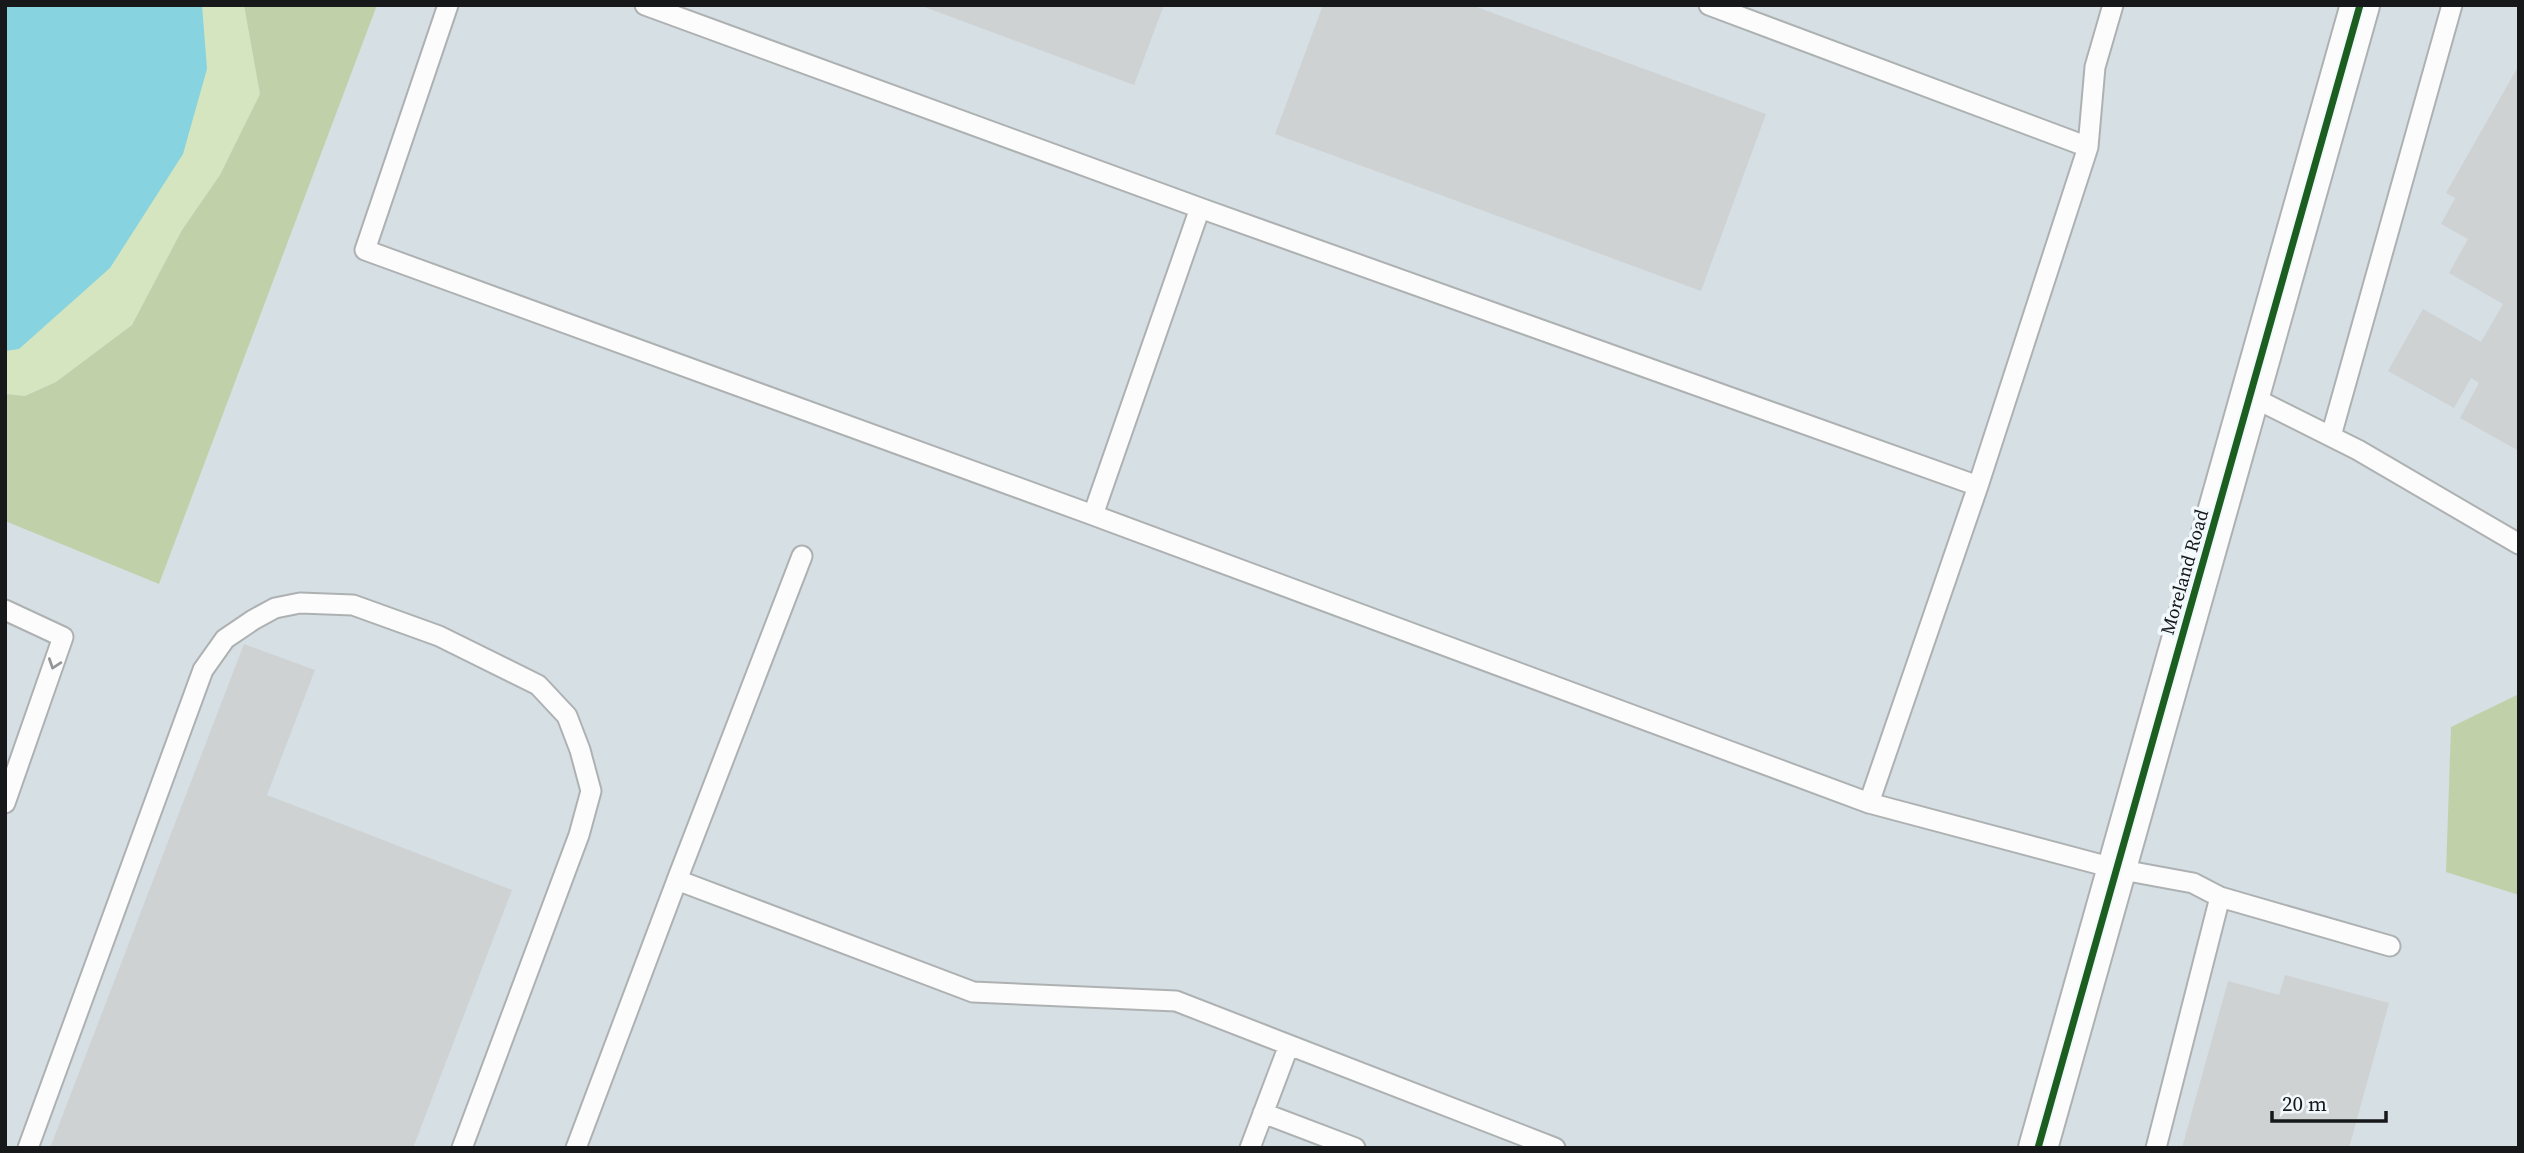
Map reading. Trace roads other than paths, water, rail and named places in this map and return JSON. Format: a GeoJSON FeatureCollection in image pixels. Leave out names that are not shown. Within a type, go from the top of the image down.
{"type":"FeatureCollection","features":[{"type":"Feature","properties":{"kind":"street","name":"Moreland Road"},"geometry":{"type":"LineString","coordinates":[[2038,1148],[2360,5]]}},
{"type":"Feature","properties":{"kind":"lane"},"geometry":{"type":"LineString","coordinates":[[448,5],[365,250],[1093,515],[1869,803],[2117,869],[2193,883],[2220,897],[2390,946]]}},
{"type":"Feature","properties":{"kind":"lane"},"geometry":{"type":"LineString","coordinates":[[645,5],[1200,208],[1978,486]]}},
{"type":"Feature","properties":{"kind":"lane"},"geometry":{"type":"LineString","coordinates":[[1709,5],[2088,147]]}},
{"type":"Feature","properties":{"kind":"lane"},"geometry":{"type":"LineString","coordinates":[[1869,803],[1978,486],[2088,147],[2095,67],[2113,5]]}},
{"type":"Feature","properties":{"kind":"lane"},"geometry":{"type":"LineString","coordinates":[[2331,436],[2452,5]]}},
{"type":"Feature","properties":{"kind":"lane"},"geometry":{"type":"LineString","coordinates":[[1093,515],[1200,208]]}},
{"type":"Feature","properties":{"kind":"lane"},"geometry":{"type":"LineString","coordinates":[[2250,396],[2331,436],[2519,544]]}},
{"type":"Feature","properties":{"kind":"lane"},"geometry":{"type":"LineString","coordinates":[[576,1148],[802,556]]}},
{"type":"Feature","properties":{"kind":"lane"},"geometry":{"type":"LineString","coordinates":[[28,1148],[203,670],[225,639],[275,608],[300,603],[353,605],[389,615],[538,685],[567,716],[580,750],[591,791],[579,835],[462,1148]]}},
{"type":"Feature","properties":{"kind":"lane"},"geometry":{"type":"LineString","coordinates":[[5,610],[64,637],[5,803]]}},
{"type":"Feature","properties":{"kind":"lane"},"geometry":{"type":"LineString","coordinates":[[677,880],[973,992],[1176,1001],[1555,1148]]}},
{"type":"Feature","properties":{"kind":"lane"},"geometry":{"type":"LineString","coordinates":[[2156,1148],[2220,897]]}},
{"type":"Feature","properties":{"kind":"lane"},"geometry":{"type":"LineString","coordinates":[[1250,1148],[1289,1045]]}},
{"type":"Feature","properties":{"kind":"lane"},"geometry":{"type":"LineString","coordinates":[[1263,1113],[1355,1148]]}},
{"type":"Feature","properties":{"kind":"water"},"geometry":{"type":"Polygon","coordinates":[[[5,5],[202,5],[207,69],[183,154],[110,268],[19,349],[5,351],[5,5]]]}}]}
